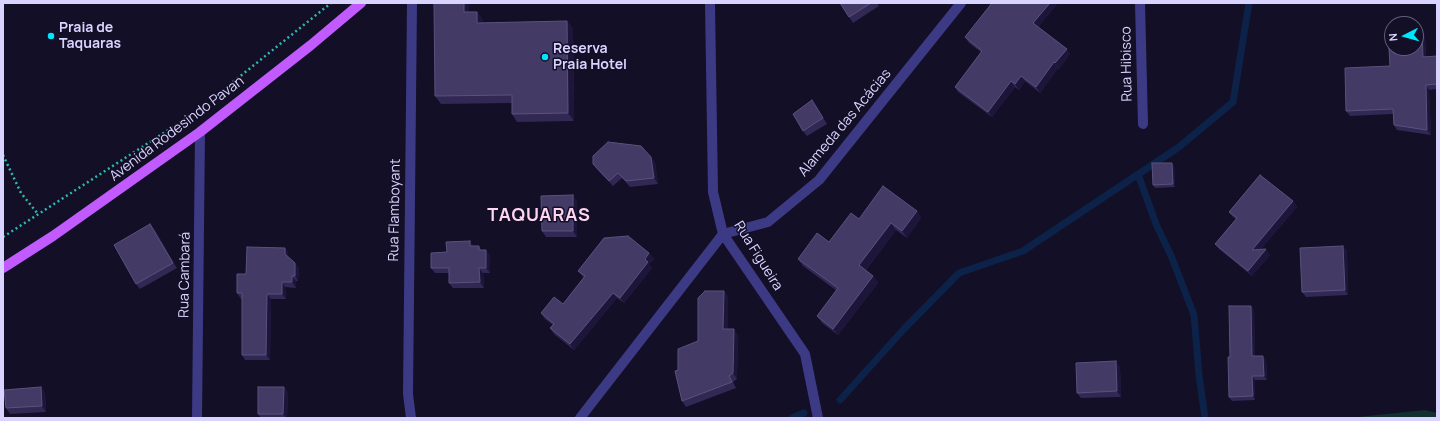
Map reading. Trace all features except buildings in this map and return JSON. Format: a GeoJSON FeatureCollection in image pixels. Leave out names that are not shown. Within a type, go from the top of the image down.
{"type":"FeatureCollection","features":[{"type":"Feature","properties":{"kind":"main road","name":"Avenida Rodesindo Pavan"},"geometry":{"type":"LineString","coordinates":[[3,268],[53,236],[200,132],[311,45],[361,3]]}},
{"type":"Feature","properties":{"kind":"street","name":"Rua Flamboyant"},"geometry":{"type":"LineString","coordinates":[[411,418],[408,394],[412,3]]}},
{"type":"Feature","properties":{"kind":"street","name":"Rua Figueira"},"geometry":{"type":"LineString","coordinates":[[710,3],[713,192],[723,234],[805,354],[818,418]]}},
{"type":"Feature","properties":{"kind":"street","name":"Alameda das Acácias"},"geometry":{"type":"LineString","coordinates":[[723,234],[768,222],[819,180],[961,3]]}},
{"type":"Feature","properties":{"kind":"street","name":"Rua Hibisco"},"geometry":{"type":"LineString","coordinates":[[1140,3],[1143,124]]}},
{"type":"Feature","properties":{"kind":"street","name":"Rua Cambará"},"geometry":{"type":"LineString","coordinates":[[197,418],[200,132]]}},
{"type":"Feature","properties":{"kind":"street"},"geometry":{"type":"LineString","coordinates":[[580,418],[723,234]]}},
{"type":"Feature","properties":{"kind":"path"},"geometry":{"type":"LineString","coordinates":[[233,82],[331,3]]}},
{"type":"Feature","properties":{"kind":"path"},"geometry":{"type":"LineString","coordinates":[[3,237],[196,112]]}},
{"type":"Feature","properties":{"kind":"path"},"geometry":{"type":"LineString","coordinates":[[3,155],[21,193],[38,214]]}},
{"type":"Feature","properties":{"kind":"green space"},"geometry":{"type":"Polygon","coordinates":[[[1425,410],[1437,413],[1437,418],[1348,418],[1425,410]]]}},
{"type":"Feature","properties":{"kind":"waterway"},"geometry":{"type":"LineString","coordinates":[[840,400],[904,329],[959,273],[1023,251],[1179,147],[1233,102],[1249,3]]}},
{"type":"Feature","properties":{"kind":"waterway"},"geometry":{"type":"LineString","coordinates":[[1138,174],[1156,224],[1172,258],[1194,315],[1199,375],[1205,418]]}},
{"type":"Feature","properties":{"kind":"waterway"},"geometry":{"type":"LineString","coordinates":[[792,418],[804,413]]}},
{"type":"Feature","properties":{"kind":"place","name":"Praia de Taquaras"},"geometry":{"type":"Point","coordinates":[51,36]}},
{"type":"Feature","properties":{"kind":"place","name":"Reserva Praia Hotel"},"geometry":{"type":"Point","coordinates":[545,57]}},
{"type":"Feature","properties":{"kind":"district","name":"TAQUARAS"},"geometry":{"type":"Point","coordinates":[539,216]}}]}
